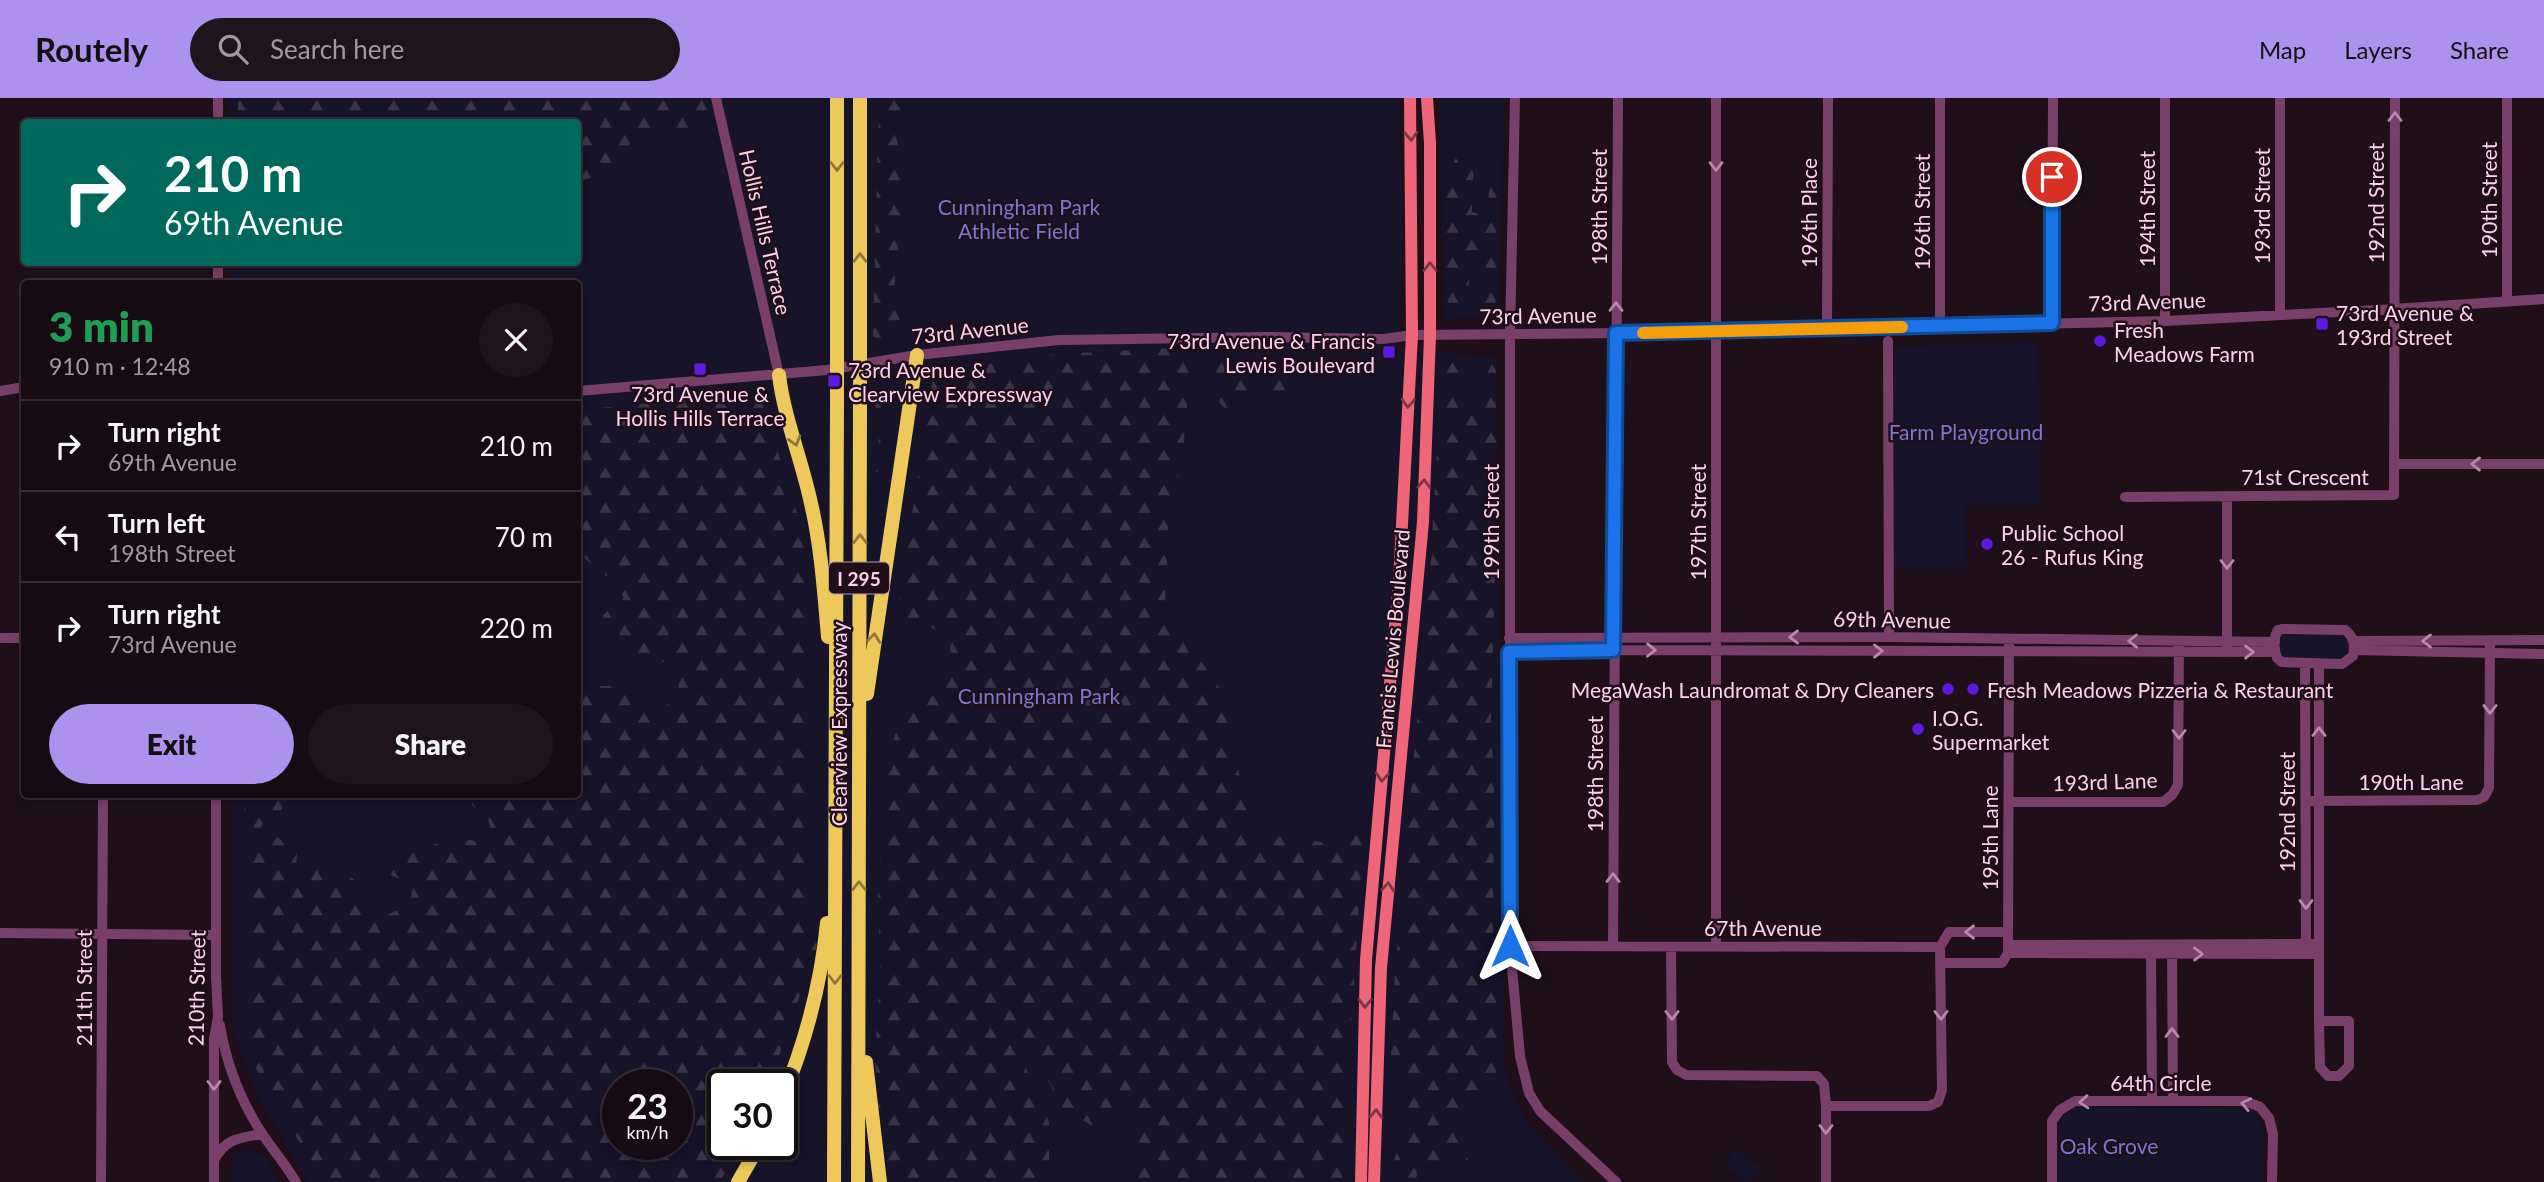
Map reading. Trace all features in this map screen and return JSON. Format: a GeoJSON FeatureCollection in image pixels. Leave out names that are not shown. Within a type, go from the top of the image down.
{"type":"FeatureCollection","features":[{"type":"Feature","properties":{"kind":"highway","name":"Clearview Expressway"},"geometry":{"type":"LineString","coordinates":[[834,1182],[837,98]]}},
{"type":"Feature","properties":{"kind":"highway","name":"Clearview Expressway"},"geometry":{"type":"LineString","coordinates":[[858,1182],[862,98]]}},
{"type":"Feature","properties":{"kind":"highway"},"geometry":{"type":"LineString","coordinates":[[859,754],[917,355]]}},
{"type":"Feature","properties":{"kind":"highway"},"geometry":{"type":"LineString","coordinates":[[779,375],[783,403],[815,520],[836,723]]}},
{"type":"Feature","properties":{"kind":"highway"},"geometry":{"type":"LineString","coordinates":[[794,1069],[804,1044],[817,995],[824,953],[835,838]]}},
{"type":"Feature","properties":{"kind":"highway"},"geometry":{"type":"LineString","coordinates":[[858,979],[873,1137],[880,1182]]}},
{"type":"Feature","properties":{"kind":"highway"},"geometry":{"type":"LineString","coordinates":[[738,1182],[751,1160]]}},
{"type":"Feature","properties":{"kind":"main road","name":"Francis Lewis Boulevard"},"geometry":{"type":"LineString","coordinates":[[1361,1182],[1366,960],[1399,581],[1412,335],[1410,98]]}},
{"type":"Feature","properties":{"kind":"main road","name":"Francis Lewis Boulevard"},"geometry":{"type":"LineString","coordinates":[[1374,1182],[1381,968],[1423,523],[1430,335],[1430,143],[1427,98]]}},
{"type":"Feature","properties":{"kind":"street"},"geometry":{"type":"LineString","coordinates":[[218,98],[218,119]]}},
{"type":"Feature","properties":{"kind":"street","name":"Hollis Hills Terrace"},"geometry":{"type":"LineString","coordinates":[[716,98],[779,375]]}},
{"type":"Feature","properties":{"kind":"street","name":"199th Street"},"geometry":{"type":"LineString","coordinates":[[1515,98],[1510,335],[1510,946],[1520,1056],[1529,1093],[1540,1111],[1616,1182]]}},
{"type":"Feature","properties":{"kind":"street","name":"198th Street"},"geometry":{"type":"LineString","coordinates":[[1613,946],[1618,98]]}},
{"type":"Feature","properties":{"kind":"street","name":"197th Street"},"geometry":{"type":"LineString","coordinates":[[1716,98],[1716,946]]}},
{"type":"Feature","properties":{"kind":"street","name":"196th Place"},"geometry":{"type":"LineString","coordinates":[[1827,328],[1828,98]]}},
{"type":"Feature","properties":{"kind":"street","name":"196th Street"},"geometry":{"type":"LineString","coordinates":[[1940,98],[1940,326]]}},
{"type":"Feature","properties":{"kind":"street"},"geometry":{"type":"LineString","coordinates":[[2052,323],[2053,98]]}},
{"type":"Feature","properties":{"kind":"street","name":"194th Street"},"geometry":{"type":"LineString","coordinates":[[2165,98],[2165,321]]}},
{"type":"Feature","properties":{"kind":"street","name":"193rd Street"},"geometry":{"type":"LineString","coordinates":[[2280,98],[2280,314]]}},
{"type":"Feature","properties":{"kind":"street","name":"192nd Street"},"geometry":{"type":"LineString","coordinates":[[2394,308],[2395,98]]}},
{"type":"Feature","properties":{"kind":"street","name":"190th Street"},"geometry":{"type":"LineString","coordinates":[[2507,98],[2507,301]]}},
{"type":"Feature","properties":{"kind":"street","name":"73rd Avenue"},"geometry":{"type":"LineString","coordinates":[[581,391],[827,370],[917,355],[1059,340],[1270,337],[1384,339],[1412,335],[2165,321],[2544,299]]}},
{"type":"Feature","properties":{"kind":"street","name":"71st Crescent"},"geometry":{"type":"LineString","coordinates":[[2125,497],[2394,495],[2394,308]]}},
{"type":"Feature","properties":{"kind":"street"},"geometry":{"type":"LineString","coordinates":[[1888,341],[1889,637]]}},
{"type":"Feature","properties":{"kind":"street"},"geometry":{"type":"LineString","coordinates":[[0,391],[21,388]]}},
{"type":"Feature","properties":{"kind":"street","name":"71st Crescent"},"geometry":{"type":"LineString","coordinates":[[2394,464],[2544,464]]}},
{"type":"Feature","properties":{"kind":"street","name":"71st Crescent"},"geometry":{"type":"LineString","coordinates":[[2227,496],[2227,653]]}},
{"type":"Feature","properties":{"kind":"street","name":"69th Avenue"},"geometry":{"type":"LineString","coordinates":[[2283,629],[2339,629],[2351,634],[2354,645],[2349,660],[2342,664],[2282,662],[2277,658],[2275,635],[2278,630],[2283,629]]}},
{"type":"Feature","properties":{"kind":"street","name":"69th Avenue"},"geometry":{"type":"LineString","coordinates":[[1509,652],[1716,637],[2009,640],[2179,646],[2227,653],[2275,647]]}},
{"type":"Feature","properties":{"kind":"street"},"geometry":{"type":"LineString","coordinates":[[0,638],[21,638]]}},
{"type":"Feature","properties":{"kind":"street","name":"69th Avenue"},"geometry":{"type":"LineString","coordinates":[[1509,638],[1716,651],[2009,652],[2179,646],[2227,641],[2275,647]]}},
{"type":"Feature","properties":{"kind":"street","name":"195th Lane"},"geometry":{"type":"LineString","coordinates":[[2008,949],[2009,640]]}},
{"type":"Feature","properties":{"kind":"street","name":"69th Avenue"},"geometry":{"type":"LineString","coordinates":[[2354,645],[2544,640]]}},
{"type":"Feature","properties":{"kind":"street","name":"190th Lane"},"geometry":{"type":"LineString","coordinates":[[2306,801],[2477,800],[2484,797],[2490,788],[2490,641]]}},
{"type":"Feature","properties":{"kind":"street","name":"69th Avenue"},"geometry":{"type":"LineString","coordinates":[[2354,645],[2490,654],[2544,654]]}},
{"type":"Feature","properties":{"kind":"street","name":"193rd Lane"},"geometry":{"type":"LineString","coordinates":[[2009,802],[2163,803],[2172,795],[2178,785],[2179,646]]}},
{"type":"Feature","properties":{"kind":"street","name":"192nd Street"},"geometry":{"type":"LineString","coordinates":[[2305,664],[2306,944]]}},
{"type":"Feature","properties":{"kind":"street","name":"192nd Street"},"geometry":{"type":"LineString","coordinates":[[2319,664],[2319,1021],[2320,1067],[2328,1076],[2339,1076],[2349,1066],[2350,1021],[2319,1021]]}},
{"type":"Feature","properties":{"kind":"street","name":"211th Street"},"geometry":{"type":"LineString","coordinates":[[101,1182],[103,798]]}},
{"type":"Feature","properties":{"kind":"street","name":"210th Street"},"geometry":{"type":"LineString","coordinates":[[214,1182],[214,1039],[218,1017],[216,798]]}},
{"type":"Feature","properties":{"kind":"street"},"geometry":{"type":"LineString","coordinates":[[1826,1106],[1929,1106],[1938,1102],[1942,1090],[1941,947],[1949,932],[2007,932]]}},
{"type":"Feature","properties":{"kind":"street"},"geometry":{"type":"LineString","coordinates":[[0,933],[216,935]]}},
{"type":"Feature","properties":{"kind":"street"},"geometry":{"type":"LineString","coordinates":[[1941,964],[2002,963],[2008,949],[2151,949],[2306,944],[2319,949]]}},
{"type":"Feature","properties":{"kind":"street","name":"67th Avenue"},"geometry":{"type":"LineString","coordinates":[[1510,946],[1941,947]]}},
{"type":"Feature","properties":{"kind":"street"},"geometry":{"type":"LineString","coordinates":[[1671,947],[1672,1062],[1677,1070],[1686,1075],[1816,1076],[1824,1084],[1826,1182]]}},
{"type":"Feature","properties":{"kind":"street"},"geometry":{"type":"LineString","coordinates":[[2172,948],[2319,949]]}},
{"type":"Feature","properties":{"kind":"street"},"geometry":{"type":"LineString","coordinates":[[2172,948],[2172,1101]]}},
{"type":"Feature","properties":{"kind":"street"},"geometry":{"type":"LineString","coordinates":[[2151,949],[2152,1101]]}},
{"type":"Feature","properties":{"kind":"street"},"geometry":{"type":"LineString","coordinates":[[218,1017],[228,1064],[237,1086],[262,1135],[296,1182]]}},
{"type":"Feature","properties":{"kind":"street","name":"64th Circle"},"geometry":{"type":"LineString","coordinates":[[2052,1182],[2052,1121],[2060,1110],[2075,1101],[2245,1101],[2260,1107],[2269,1118],[2273,1134],[2272,1182]]}},
{"type":"Feature","properties":{"kind":"street"},"geometry":{"type":"LineString","coordinates":[[214,1160],[224,1145],[239,1138],[262,1135]]}},
{"type":"Feature","properties":{"kind":"green space","name":"Cunningham Park"},"geometry":{"type":"Polygon","coordinates":[[[229,98],[1399,98],[1403,230],[1398,349],[1497,357],[1504,1065],[1513,1094],[1525,1116],[1561,1160],[1585,1182],[1380,1182],[1356,1160],[1355,1182],[308,1182],[256,1094],[233,1032],[233,798],[581,798],[581,280],[232,280],[232,266],[581,266],[581,119],[230,119],[229,98]]]}},
{"type":"Feature","properties":{"kind":"green space"},"geometry":{"type":"Polygon","coordinates":[[[238,98],[704,98],[710,125],[636,135],[610,173],[581,180],[581,119],[238,119],[238,98]]]}},
{"type":"Feature","properties":{"kind":"green space"},"geometry":{"type":"Polygon","coordinates":[[[879,98],[904,98],[897,135],[903,204],[893,301],[901,315],[893,336],[882,344],[873,336],[879,98]]]}},
{"type":"Feature","properties":{"kind":"green space"},"geometry":{"type":"Polygon","coordinates":[[[1439,98],[1504,98],[1500,317],[1444,319],[1439,98]]]}},
{"type":"Feature","properties":{"kind":"green space"},"geometry":{"type":"Polygon","coordinates":[[[1471,147],[1474,159],[1472,212],[1488,216],[1489,185],[1494,161],[1499,187],[1498,293],[1494,307],[1483,308],[1485,259],[1472,263],[1464,313],[1455,313],[1448,308],[1443,183],[1456,158],[1471,147]]]}},
{"type":"Feature","properties":{"kind":"green space","name":"Farm Playground"},"geometry":{"type":"Polygon","coordinates":[[[2038,341],[2041,506],[1966,505],[1967,570],[1893,569],[1894,347],[2038,341]]]}},
{"type":"Feature","properties":{"kind":"green space"},"geometry":{"type":"Polygon","coordinates":[[[1192,347],[1182,465],[1169,504],[1165,609],[1223,693],[1251,833],[1337,844],[1365,809],[1348,1077],[1346,1182],[1128,1182],[1142,1124],[1120,1109],[1101,1130],[1064,1111],[1048,1080],[1035,1067],[1037,1057],[1025,1066],[1042,1100],[1049,1123],[1049,1182],[937,1182],[887,1176],[879,1122],[875,1060],[880,973],[878,888],[889,764],[895,735],[911,708],[942,691],[951,667],[950,635],[905,618],[898,606],[934,371],[1057,354],[1192,347]]]}},
{"type":"Feature","properties":{"kind":"green space"},"geometry":{"type":"Polygon","coordinates":[[[1459,359],[1462,366],[1464,396],[1473,411],[1480,413],[1484,403],[1484,379],[1495,359],[1496,367],[1497,514],[1491,717],[1494,791],[1493,951],[1501,1090],[1467,1104],[1466,1151],[1470,1170],[1465,1174],[1454,1167],[1444,1166],[1417,1172],[1416,1182],[1398,1182],[1394,1160],[1398,1150],[1408,1142],[1403,1124],[1406,1103],[1403,1088],[1390,1076],[1395,973],[1430,574],[1442,363],[1459,359]]]}},
{"type":"Feature","properties":{"kind":"green space"},"geometry":{"type":"Polygon","coordinates":[[[1218,361],[1302,361],[1307,392],[1283,399],[1258,395],[1242,411],[1230,414],[1218,401],[1218,361]]]}},
{"type":"Feature","properties":{"kind":"green space"},"geometry":{"type":"Polygon","coordinates":[[[877,384],[883,393],[888,415],[881,473],[876,472],[877,412],[872,392],[877,384]]]}},
{"type":"Feature","properties":{"kind":"green space"},"geometry":{"type":"Polygon","coordinates":[[[759,393],[807,544],[811,701],[807,901],[817,946],[775,1069],[707,1069],[707,1160],[734,1160],[719,1182],[322,1182],[267,1091],[251,1057],[244,798],[289,798],[279,813],[266,817],[258,833],[267,841],[276,836],[297,851],[296,873],[329,863],[338,864],[361,887],[378,910],[389,914],[410,905],[413,886],[387,873],[387,849],[390,847],[424,848],[454,838],[477,841],[492,839],[489,822],[472,805],[473,798],[581,798],[581,684],[634,686],[635,703],[662,709],[677,697],[680,673],[668,663],[618,652],[608,643],[603,615],[624,598],[608,577],[581,555],[581,410],[759,393]]]}},
{"type":"Feature","properties":{"kind":"green space"},"geometry":{"type":"Polygon","coordinates":[[[2283,635],[2341,635],[2348,640],[2348,653],[2342,660],[2287,659],[2279,652],[2279,641],[2283,635]]]}},
{"type":"Feature","properties":{"kind":"green space","name":"Oak Grove"},"geometry":{"type":"Polygon","coordinates":[[[2079,1106],[2252,1109],[2264,1128],[2263,1182],[2057,1182],[2056,1130],[2065,1113],[2079,1106]]]}},
{"type":"Feature","properties":{"kind":"green space"},"geometry":{"type":"Polygon","coordinates":[[[248,1149],[265,1156],[280,1182],[230,1182],[233,1153],[248,1149]]]}},
{"type":"Feature","properties":{"kind":"green space"},"geometry":{"type":"Polygon","coordinates":[[[1735,1149],[1762,1167],[1752,1182],[1746,1182],[1723,1167],[1735,1149]]]}},
{"type":"Feature","properties":{"kind":"slow traffic"},"geometry":{"type":"LineString","coordinates":[[1643,333],[1902,327]]}},
{"type":"Feature","properties":{"kind":"place","name":"73rd Avenue & 193rd Street"},"geometry":{"type":"Point","coordinates":[2322,324]}},
{"type":"Feature","properties":{"kind":"place","name":"Fresh Meadows Farm"},"geometry":{"type":"Point","coordinates":[2100,341]}},
{"type":"Feature","properties":{"kind":"place","name":"73rd Avenue & Francis Lewis Boulevard"},"geometry":{"type":"Point","coordinates":[1389,352]}},
{"type":"Feature","properties":{"kind":"place","name":"73rd Avenue & Hollis Hills Terrace"},"geometry":{"type":"Point","coordinates":[700,369]}},
{"type":"Feature","properties":{"kind":"place","name":"73rd Avenue & Clearview Expressway"},"geometry":{"type":"Point","coordinates":[834,381]}},
{"type":"Feature","properties":{"kind":"place","name":"Public School 26 - Rufus King"},"geometry":{"type":"Point","coordinates":[1987,544]}},
{"type":"Feature","properties":{"kind":"place","name":"MegaWash Laundromat & Dry Cleaners"},"geometry":{"type":"Point","coordinates":[1948,689]}},
{"type":"Feature","properties":{"kind":"place","name":"Fresh Meadows Pizzeria & Restaurant"},"geometry":{"type":"Point","coordinates":[1973,689]}},
{"type":"Feature","properties":{"kind":"place","name":"I.O.G. Supermarket"},"geometry":{"type":"Point","coordinates":[1918,729]}},
{"type":"Feature","properties":{"kind":"route"},"geometry":{"type":"LineString","coordinates":[[1510,946],[1509,652],[1613,650],[1616,333],[2052,323],[2052,177]]}},
{"type":"Feature","properties":{"kind":"park label","name":"Cunningham Park Athletic Field"},"geometry":{"type":"Point","coordinates":[1019,218]}}]}
